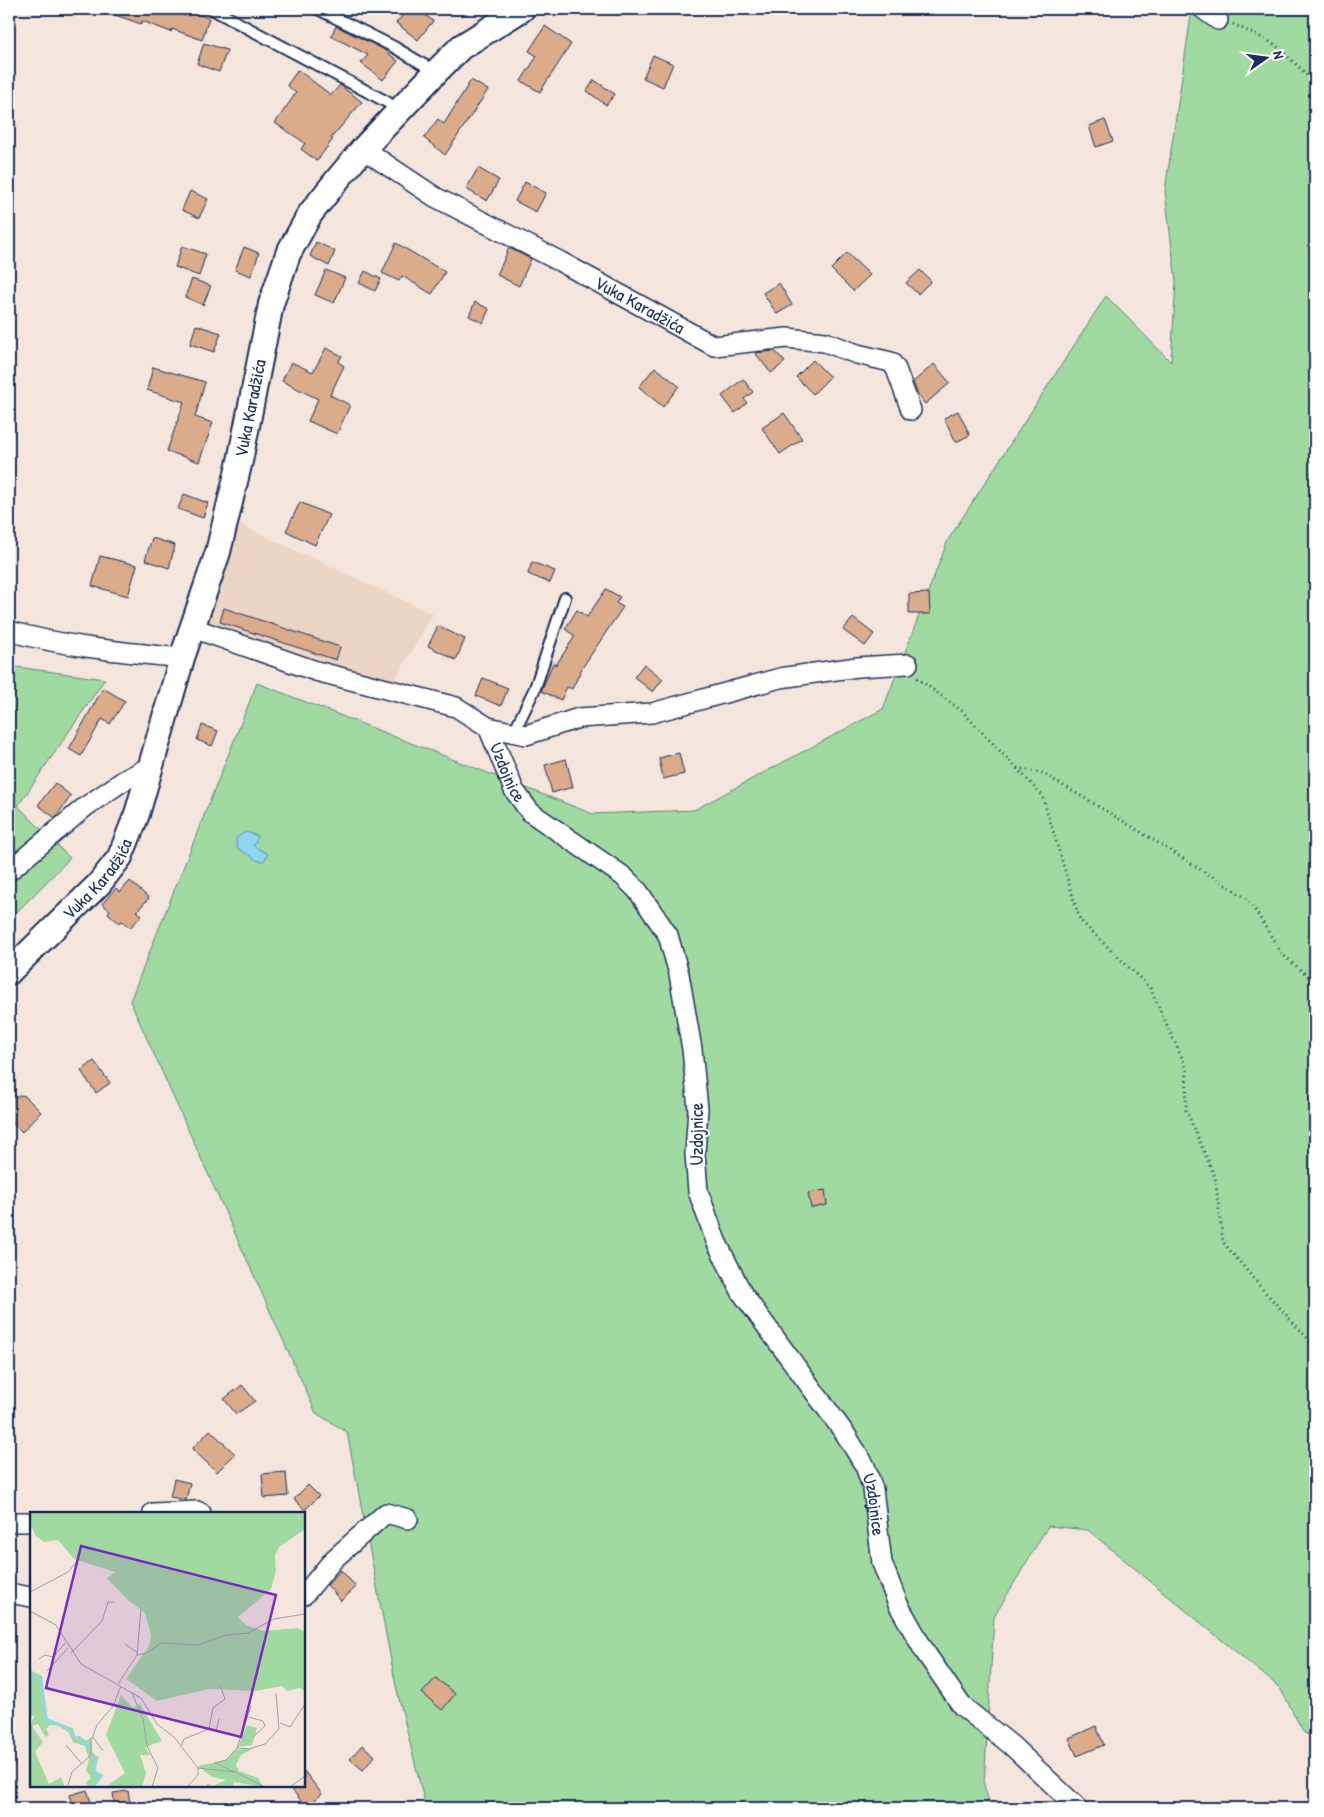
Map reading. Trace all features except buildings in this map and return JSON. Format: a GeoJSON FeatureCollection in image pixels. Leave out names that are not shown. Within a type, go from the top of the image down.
{"type":"FeatureCollection","features":[{"type":"Feature","properties":{"kind":"street","name":"Vuka Karadžića"},"geometry":{"type":"LineString","coordinates":[[9,972],[99,884],[120,857],[138,814],[182,658],[218,552],[240,461],[271,304],[288,254],[310,214],[363,149],[436,72],[461,47],[522,9]]}},
{"type":"Feature","properties":{"kind":"street","name":"Vuka Karadžića"},"geometry":{"type":"LineString","coordinates":[[363,149],[435,198],[561,262],[714,346],[787,338],[824,342],[857,354],[891,362],[896,369],[911,410]]}},
{"type":"Feature","properties":{"kind":"street","name":"Uzdojnice"},"geometry":{"type":"LineString","coordinates":[[193,628],[316,671],[456,707],[488,726],[514,790],[530,812],[623,876],[638,891],[668,935],[679,974],[692,1049],[698,1109],[696,1154],[698,1191],[716,1241],[742,1293],[846,1436],[865,1466],[873,1489],[882,1563],[898,1604],[925,1652],[962,1706],[1018,1751],[1078,1808]]}},
{"type":"Feature","properties":{"kind":"street"},"geometry":{"type":"LineString","coordinates":[[9,631],[40,640],[105,650],[182,658]]}},
{"type":"Feature","properties":{"kind":"street"},"geometry":{"type":"LineString","coordinates":[[488,726],[526,735],[579,718],[652,713],[780,678],[857,667],[904,665]]}},
{"type":"Feature","properties":{"kind":"street"},"geometry":{"type":"LineString","coordinates":[[9,871],[85,806],[123,781],[153,765]]}},
{"type":"Feature","properties":{"kind":"street"},"geometry":{"type":"LineString","coordinates":[[175,1512],[199,1512]]}},
{"type":"Feature","properties":{"kind":"street"},"geometry":{"type":"LineString","coordinates":[[305,1594],[334,1559],[386,1513],[408,1519]]}},
{"type":"Feature","properties":{"kind":"street"},"geometry":{"type":"LineString","coordinates":[[9,1522],[30,1522]]}},
{"type":"Feature","properties":{"kind":"street"},"geometry":{"type":"LineString","coordinates":[[9,1593],[30,1597]]}},
{"type":"Feature","properties":{"kind":"lane"},"geometry":{"type":"LineString","coordinates":[[212,9],[388,102],[400,111]]}},
{"type":"Feature","properties":{"kind":"lane"},"geometry":{"type":"LineString","coordinates":[[318,9],[394,47],[436,72]]}},
{"type":"Feature","properties":{"kind":"lane"},"geometry":{"type":"LineString","coordinates":[[514,732],[535,688],[565,598]]}},
{"type":"Feature","properties":{"kind":"path"},"geometry":{"type":"LineString","coordinates":[[1210,14],[1276,45],[1315,83]]}},
{"type":"Feature","properties":{"kind":"path"},"geometry":{"type":"LineString","coordinates":[[904,665],[962,711],[1042,795],[1080,920],[1150,988],[1187,1069],[1186,1110],[1215,1177],[1223,1242],[1264,1291],[1315,1346]]}},
{"type":"Feature","properties":{"kind":"path"},"geometry":{"type":"LineString","coordinates":[[1017,767],[1042,773],[1248,899],[1282,954],[1315,982]]}},
{"type":"Feature","properties":{"kind":"shaded area"},"geometry":{"type":"Polygon","coordinates":[[[239,524],[433,614],[393,683],[210,623],[239,524]]]}},
{"type":"Feature","properties":{"kind":"green space"},"geometry":{"type":"Polygon","coordinates":[[[1192,9],[1315,9],[1315,1738],[1304,1733],[1280,1688],[1088,1530],[1048,1526],[994,1617],[984,1785],[991,1808],[426,1808],[396,1686],[347,1432],[316,1413],[130,1001],[257,683],[593,814],[694,810],[883,709],[948,540],[1106,296],[1171,362],[1176,281],[1165,191],[1192,9]]]}},
{"type":"Feature","properties":{"kind":"green space"},"geometry":{"type":"Polygon","coordinates":[[[9,666],[105,679],[18,806],[70,858],[9,920],[9,666]]]}},
{"type":"Feature","properties":{"kind":"water"},"geometry":{"type":"Polygon","coordinates":[[[246,832],[258,836],[254,846],[268,854],[264,861],[258,861],[237,848],[236,838],[246,832]]]}}]}
